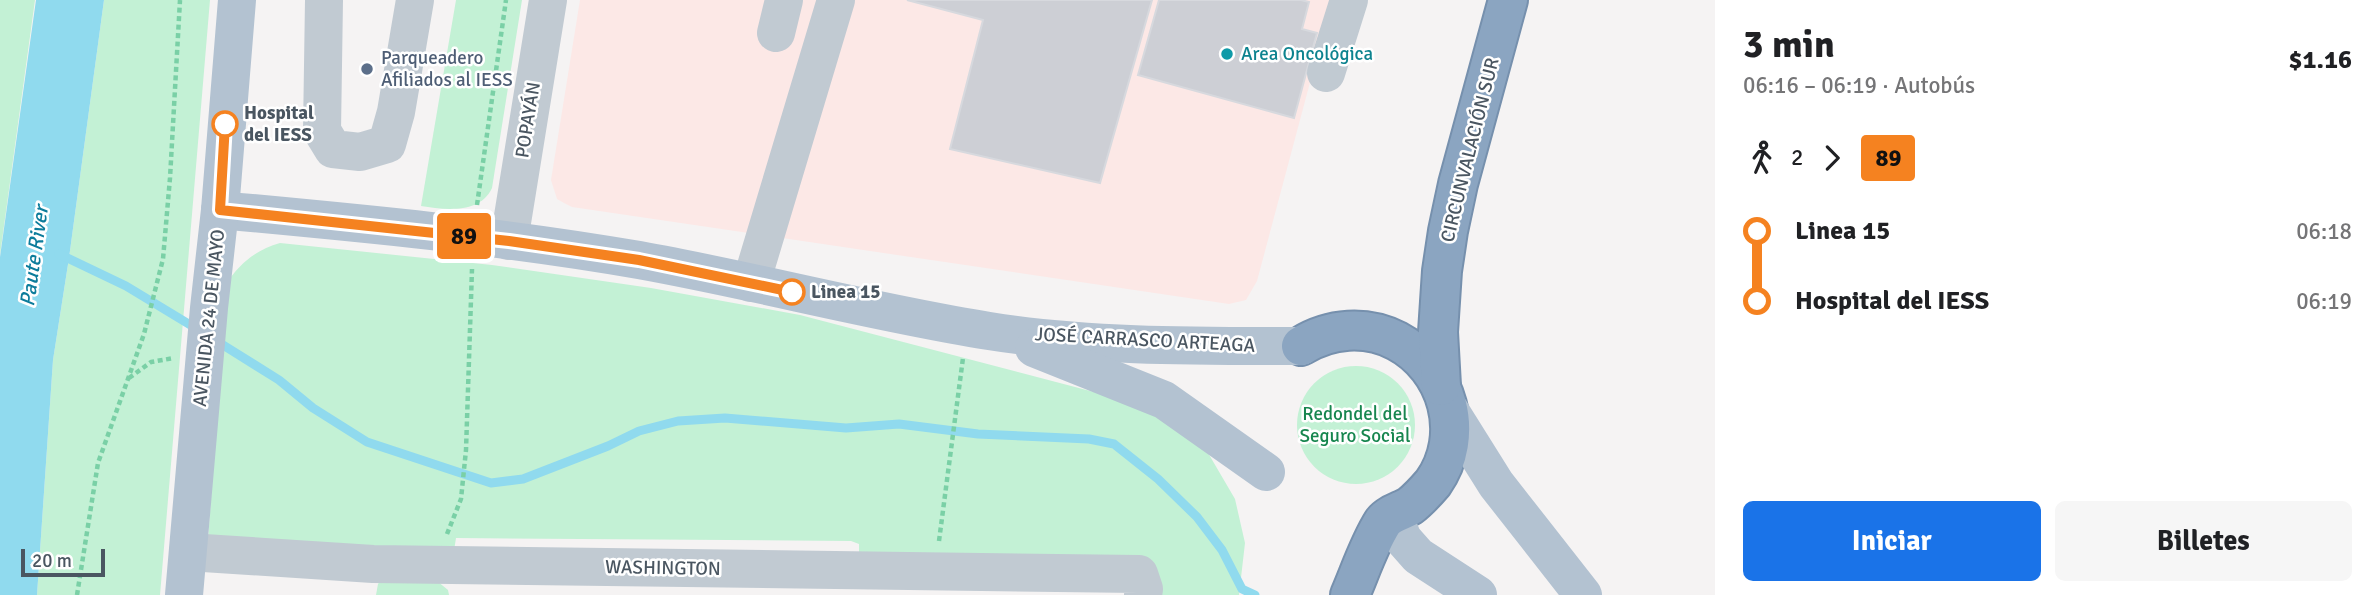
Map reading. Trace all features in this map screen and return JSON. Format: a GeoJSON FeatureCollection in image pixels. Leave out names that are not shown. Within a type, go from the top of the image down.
{"type":"FeatureCollection","features":[{"type":"Feature","properties":{"kind":"highway","name":"CIRCUNVALACIÓN SUR"},"geometry":{"type":"LineString","coordinates":[[1445,398],[1438,331],[1441,271],[1458,184],[1508,0]]}},
{"type":"Feature","properties":{"kind":"highway"},"geometry":{"type":"LineString","coordinates":[[1301,346],[1312,339],[1337,331],[1362,330],[1387,336],[1409,348],[1428,365],[1445,398],[1450,424],[1447,454],[1433,482],[1412,505],[1389,517],[1350,595]]}},
{"type":"Feature","properties":{"kind":"main road","name":"AVENIDA 24 DE MAYO"},"geometry":{"type":"LineString","coordinates":[[184,595],[237,0]]}},
{"type":"Feature","properties":{"kind":"main road","name":"JOSÉ CARRASCO ARTEAGA"},"geometry":{"type":"LineString","coordinates":[[220,210],[491,239],[639,260],[978,329],[1078,340],[1209,346],[1301,346]]}},
{"type":"Feature","properties":{"kind":"main road","name":"JOSÉ CARRASCO ARTEAGA"},"geometry":{"type":"LineString","coordinates":[[978,329],[1164,400],[1266,472]]}},
{"type":"Feature","properties":{"kind":"main road"},"geometry":{"type":"LineString","coordinates":[[1445,398],[1496,484],[1583,595]]}},
{"type":"Feature","properties":{"kind":"main road"},"geometry":{"type":"LineString","coordinates":[[1389,517],[1418,556],[1478,595]]}},
{"type":"Feature","properties":{"kind":"street"},"geometry":{"type":"LineString","coordinates":[[324,0],[322,131],[333,149],[360,152],[387,144],[396,112],[415,0]]}},
{"type":"Feature","properties":{"kind":"street","name":"POPAYÁN"},"geometry":{"type":"LineString","coordinates":[[491,239],[548,0]]}},
{"type":"Feature","properties":{"kind":"street"},"geometry":{"type":"LineString","coordinates":[[751,283],[836,0]]}},
{"type":"Feature","properties":{"kind":"street"},"geometry":{"type":"LineString","coordinates":[[1326,73],[1349,0]]}},
{"type":"Feature","properties":{"kind":"street","name":"WASHINGTON"},"geometry":{"type":"LineString","coordinates":[[188,552],[371,580],[836,582],[935,571],[1141,584]]}},
{"type":"Feature","properties":{"kind":"path"},"geometry":{"type":"LineString","coordinates":[[77,595],[98,463],[144,334],[163,259],[180,0]]}},
{"type":"Feature","properties":{"kind":"path"},"geometry":{"type":"LineString","coordinates":[[461,499],[491,239],[506,0]]}},
{"type":"Feature","properties":{"kind":"path"},"geometry":{"type":"LineString","coordinates":[[935,571],[956,408],[978,329]]}},
{"type":"Feature","properties":{"kind":"path"},"geometry":{"type":"LineString","coordinates":[[128,379],[150,362],[205,353]]}},
{"type":"Feature","properties":{"kind":"shaded area"},"geometry":{"type":"Polygon","coordinates":[[[580,0],[1332,0],[1257,281],[1246,300],[1229,304],[572,207],[557,199],[551,180],[580,0]]]}},
{"type":"Feature","properties":{"kind":"green space"},"geometry":{"type":"Polygon","coordinates":[[[0,0],[35,0],[0,255],[0,0]]]}},
{"type":"Feature","properties":{"kind":"green space"},"geometry":{"type":"Polygon","coordinates":[[[104,0],[210,0],[160,595],[37,595],[53,360],[104,0]]]}},
{"type":"Feature","properties":{"kind":"green space"},"geometry":{"type":"Polygon","coordinates":[[[456,0],[522,0],[492,188],[479,202],[471,206],[441,209],[421,206],[456,0]]]}},
{"type":"Feature","properties":{"kind":"green space"},"geometry":{"type":"Polygon","coordinates":[[[280,243],[492,265],[651,288],[800,315],[1155,408],[1204,446],[1235,499],[1245,543],[1239,595],[1155,595],[859,554],[859,544],[851,541],[456,538],[453,557],[208,541],[226,284],[249,258],[280,243]]]}},
{"type":"Feature","properties":{"kind":"green space","name":"Redondel del Seguro Social"},"geometry":{"type":"Polygon","coordinates":[[[1356,366],[1389,376],[1405,392],[1415,425],[1405,458],[1389,474],[1356,484],[1323,474],[1307,458],[1297,425],[1307,392],[1323,376],[1356,366]]]}},
{"type":"Feature","properties":{"kind":"green space"},"geometry":{"type":"Polygon","coordinates":[[[383,578],[437,581],[448,590],[449,595],[376,595],[378,584],[383,578]]]}},
{"type":"Feature","properties":{"kind":"water","name":"Paute River"},"geometry":{"type":"Polygon","coordinates":[[[36,0],[104,0],[53,360],[37,595],[0,595],[0,257],[36,0]]]}},
{"type":"Feature","properties":{"kind":"building"},"geometry":{"type":"Polygon","coordinates":[[[907,0],[1152,0],[1100,183],[950,149],[983,20],[907,0]]]}},
{"type":"Feature","properties":{"kind":"building","name":"Area Oncológica"},"geometry":{"type":"Polygon","coordinates":[[[1159,0],[1309,2],[1302,29],[1317,33],[1294,118],[1138,75],[1159,0]]]}},
{"type":"Feature","properties":{"kind":"waterway"},"geometry":{"type":"LineString","coordinates":[[59,254],[126,286],[197,329]]}},
{"type":"Feature","properties":{"kind":"waterway"},"geometry":{"type":"LineString","coordinates":[[215,340],[279,380],[313,408],[367,442],[491,483],[523,479],[639,431],[678,421],[725,418],[846,428],[899,424],[978,434],[1089,439],[1114,444],[1158,479],[1197,517],[1222,550],[1242,589],[1255,595]]}},
{"type":"Feature","properties":{"kind":"bus line","name":"89"},"geometry":{"type":"LineString","coordinates":[[225,124],[220,210],[509,241],[639,260],[792,292]]}},
{"type":"Feature","properties":{"kind":"place","name":"Area Oncológica"},"geometry":{"type":"Point","coordinates":[1227,54]}},
{"type":"Feature","properties":{"kind":"place","name":"Parqueadero Afiliados al IESS"},"geometry":{"type":"Point","coordinates":[367,69]}},
{"type":"Feature","properties":{"kind":"place","name":"Hospital del IESS"},"geometry":{"type":"Point","coordinates":[225,124]}},
{"type":"Feature","properties":{"kind":"place","name":"Linea 15"},"geometry":{"type":"Point","coordinates":[792,292]}}]}
